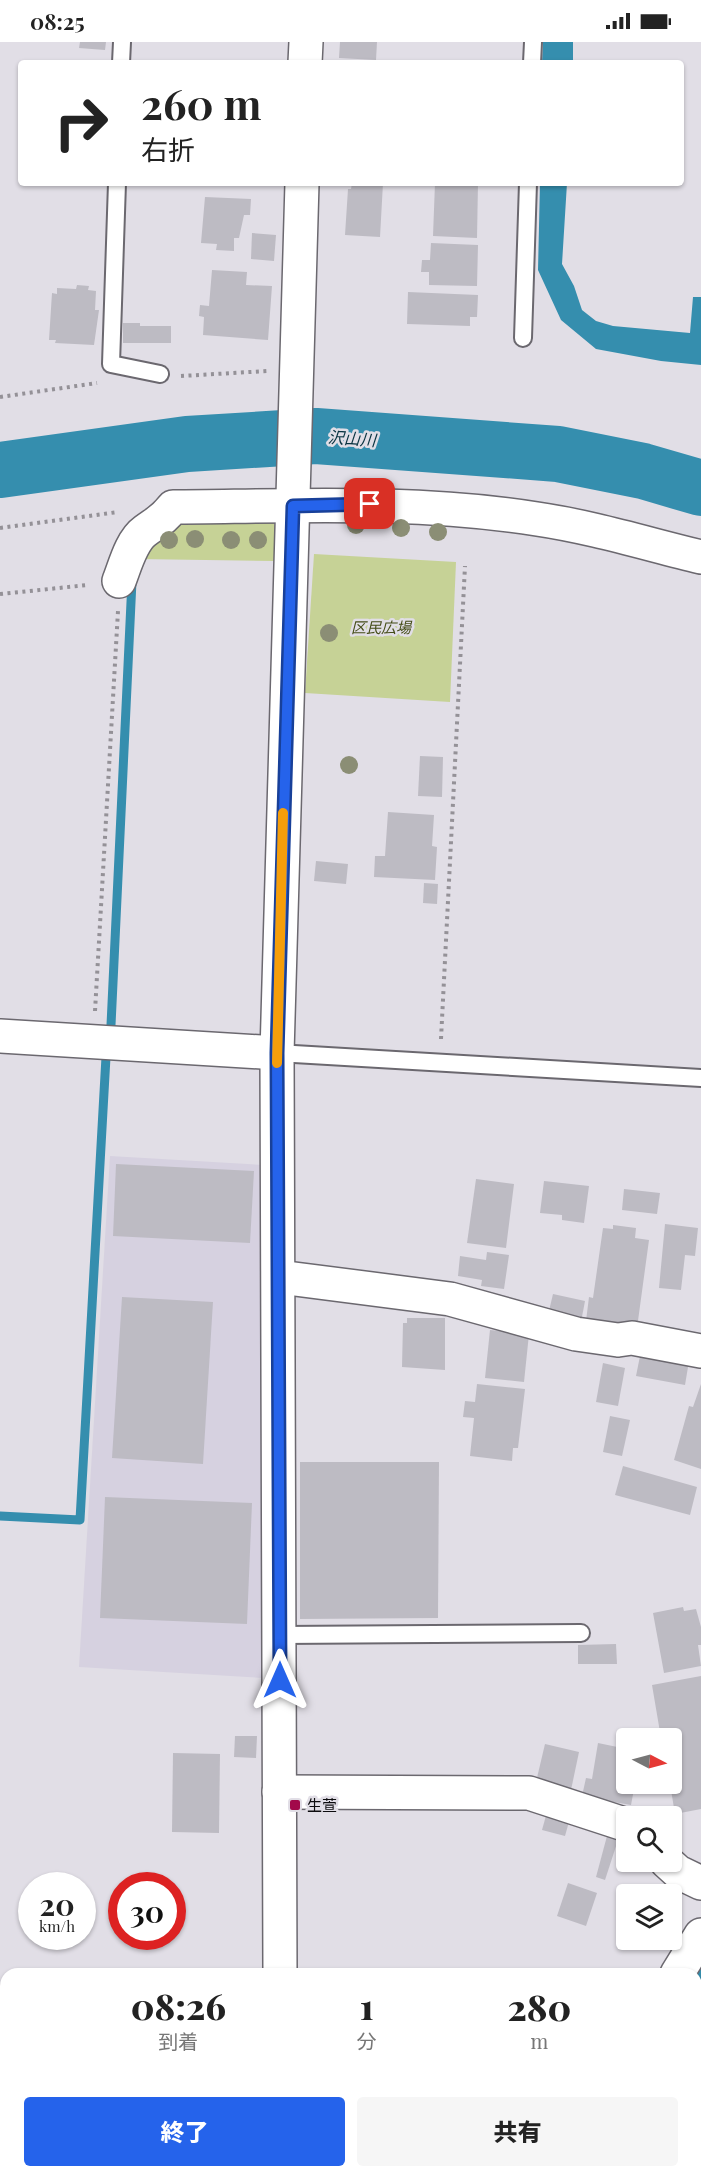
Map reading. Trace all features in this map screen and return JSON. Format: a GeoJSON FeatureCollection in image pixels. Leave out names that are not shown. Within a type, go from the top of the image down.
{"type":"FeatureCollection","features":[{"type":"Feature","properties":{"kind":"street"},"geometry":{"type":"LineString","coordinates":[[305,60],[306,42]]}},
{"type":"Feature","properties":{"kind":"street"},"geometry":{"type":"LineString","coordinates":[[280,1968],[277,1053],[302,186]]}},
{"type":"Feature","properties":{"kind":"street"},"geometry":{"type":"LineString","coordinates":[[119,581],[128,556],[142,532],[161,522],[173,507],[293,502],[370,504],[538,519],[701,557]]}},
{"type":"Feature","properties":{"kind":"street"},"geometry":{"type":"LineString","coordinates":[[0,1036],[277,1053]]}},
{"type":"Feature","properties":{"kind":"street"},"geometry":{"type":"LineString","coordinates":[[279,1277],[450,1299],[576,1334],[618,1340],[632,1338],[701,1351]]}},
{"type":"Feature","properties":{"kind":"street"},"geometry":{"type":"LineString","coordinates":[[279,1792],[529,1793],[616,1821]]}},
{"type":"Feature","properties":{"kind":"street"},"geometry":{"type":"LineString","coordinates":[[678,1872],[701,1883]]}},
{"type":"Feature","properties":{"kind":"street"},"geometry":{"type":"LineString","coordinates":[[681,1968],[701,1935]]}},
{"type":"Feature","properties":{"kind":"lane"},"geometry":{"type":"LineString","coordinates":[[121,60],[122,42]]}},
{"type":"Feature","properties":{"kind":"lane"},"geometry":{"type":"LineString","coordinates":[[532,42],[532,60]]}},
{"type":"Feature","properties":{"kind":"lane"},"geometry":{"type":"LineString","coordinates":[[117,186],[111,364],[160,374]]}},
{"type":"Feature","properties":{"kind":"lane"},"geometry":{"type":"LineString","coordinates":[[523,338],[528,186]]}},
{"type":"Feature","properties":{"kind":"lane"},"geometry":{"type":"LineString","coordinates":[[277,1053],[701,1078]]}},
{"type":"Feature","properties":{"kind":"lane"},"geometry":{"type":"LineString","coordinates":[[280,1635],[581,1633]]}},
{"type":"Feature","properties":{"kind":"path"},"geometry":{"type":"LineString","coordinates":[[0,528],[122,512]]}},
{"type":"Feature","properties":{"kind":"path"},"geometry":{"type":"LineString","coordinates":[[440,1063],[465,566]]}},
{"type":"Feature","properties":{"kind":"path"},"geometry":{"type":"LineString","coordinates":[[0,594],[119,581],[93,1041]]}},
{"type":"Feature","properties":{"kind":"shaded area"},"geometry":{"type":"Polygon","coordinates":[[[110,1156],[263,1165],[263,1678],[79,1667],[110,1156]]]}},
{"type":"Feature","properties":{"kind":"green space"},"geometry":{"type":"Polygon","coordinates":[[[273,521],[275,527],[274,561],[137,559],[173,525],[273,521]]]}},
{"type":"Feature","properties":{"kind":"green space","name":"区民広場"},"geometry":{"type":"Polygon","coordinates":[[[314,554],[456,562],[450,702],[305,693],[314,554]]]}},
{"type":"Feature","properties":{"kind":"water"},"geometry":{"type":"Polygon","coordinates":[[[543,42],[573,42],[573,60],[542,60],[543,42]]]}},
{"type":"Feature","properties":{"kind":"water"},"geometry":{"type":"Polygon","coordinates":[[[540,186],[567,186],[562,264],[574,286],[582,310],[596,321],[613,326],[690,333],[693,297],[701,297],[701,365],[661,361],[596,349],[561,320],[538,270],[540,186]]]}},
{"type":"Feature","properties":{"kind":"building"},"geometry":{"type":"Polygon","coordinates":[[[80,42],[106,42],[105,50],[79,48],[80,42]]]}},
{"type":"Feature","properties":{"kind":"building"},"geometry":{"type":"Polygon","coordinates":[[[340,42],[377,42],[376,60],[339,58],[340,42]]]}},
{"type":"Feature","properties":{"kind":"building"},"geometry":{"type":"Polygon","coordinates":[[[352,186],[383,186],[380,237],[345,235],[348,189],[351,189],[352,186]]]}},
{"type":"Feature","properties":{"kind":"building"},"geometry":{"type":"Polygon","coordinates":[[[435,186],[478,186],[477,238],[433,236],[435,186]]]}},
{"type":"Feature","properties":{"kind":"building"},"geometry":{"type":"Polygon","coordinates":[[[205,197],[251,199],[250,215],[244,215],[239,238],[234,238],[234,251],[216,250],[217,244],[201,243],[205,197]]]}},
{"type":"Feature","properties":{"kind":"building"},"geometry":{"type":"Polygon","coordinates":[[[252,233],[276,235],[274,261],[251,259],[252,233]]]}},
{"type":"Feature","properties":{"kind":"building"},"geometry":{"type":"Polygon","coordinates":[[[431,243],[478,245],[477,286],[429,285],[429,272],[421,272],[422,260],[430,260],[431,243]]]}},
{"type":"Feature","properties":{"kind":"building"},"geometry":{"type":"Polygon","coordinates":[[[212,270],[247,272],[246,285],[272,286],[268,340],[203,335],[204,317],[199,316],[200,305],[209,306],[212,270]]]}},
{"type":"Feature","properties":{"kind":"building"},"geometry":{"type":"Polygon","coordinates":[[[77,285],[89,286],[88,290],[96,291],[95,310],[99,310],[94,345],[55,343],[56,340],[49,340],[52,293],[57,294],[57,288],[76,289],[77,285]]]}},
{"type":"Feature","properties":{"kind":"building"},"geometry":{"type":"Polygon","coordinates":[[[408,292],[478,295],[477,317],[470,317],[470,326],[407,324],[408,292]]]}},
{"type":"Feature","properties":{"kind":"building"},"geometry":{"type":"Polygon","coordinates":[[[123,323],[140,323],[140,326],[171,326],[171,343],[123,343],[123,323]]]}},
{"type":"Feature","properties":{"kind":"building"},"geometry":{"type":"Polygon","coordinates":[[[420,756],[443,757],[442,797],[418,796],[420,756]]]}},
{"type":"Feature","properties":{"kind":"building"},"geometry":{"type":"Polygon","coordinates":[[[388,812],[434,815],[432,846],[437,847],[435,880],[374,877],[375,856],[385,856],[388,812]]]}},
{"type":"Feature","properties":{"kind":"building"},"geometry":{"type":"Polygon","coordinates":[[[316,861],[348,864],[346,884],[314,881],[316,861]]]}},
{"type":"Feature","properties":{"kind":"building"},"geometry":{"type":"Polygon","coordinates":[[[424,883],[438,884],[437,904],[423,903],[424,883]]]}},
{"type":"Feature","properties":{"kind":"building"},"geometry":{"type":"Polygon","coordinates":[[[116,1164],[254,1171],[250,1243],[113,1236],[116,1164]]]}},
{"type":"Feature","properties":{"kind":"building"},"geometry":{"type":"Polygon","coordinates":[[[476,1179],[514,1184],[506,1248],[467,1243],[476,1179]]]}},
{"type":"Feature","properties":{"kind":"building"},"geometry":{"type":"Polygon","coordinates":[[[544,1181],[589,1186],[584,1223],[562,1220],[562,1215],[540,1213],[544,1181]]]}},
{"type":"Feature","properties":{"kind":"building"},"geometry":{"type":"Polygon","coordinates":[[[624,1189],[660,1193],[657,1214],[622,1210],[624,1189]]]}},
{"type":"Feature","properties":{"kind":"building"},"geometry":{"type":"Polygon","coordinates":[[[665,1224],[698,1228],[695,1256],[685,1255],[681,1290],[659,1288],[665,1224]]]}},
{"type":"Feature","properties":{"kind":"building"},"geometry":{"type":"Polygon","coordinates":[[[613,1225],[636,1228],[635,1238],[649,1240],[637,1328],[586,1321],[589,1297],[593,1298],[603,1228],[613,1229],[613,1225]]]}},
{"type":"Feature","properties":{"kind":"building"},"geometry":{"type":"Polygon","coordinates":[[[487,1252],[509,1255],[504,1289],[481,1286],[482,1280],[458,1276],[460,1256],[486,1260],[487,1252]]]}},
{"type":"Feature","properties":{"kind":"building"},"geometry":{"type":"Polygon","coordinates":[[[553,1294],[585,1301],[581,1322],[548,1315],[553,1294]]]}},
{"type":"Feature","properties":{"kind":"building"},"geometry":{"type":"Polygon","coordinates":[[[122,1297],[213,1302],[203,1464],[112,1458],[122,1297]]]}},
{"type":"Feature","properties":{"kind":"building"},"geometry":{"type":"Polygon","coordinates":[[[407,1318],[445,1318],[445,1370],[402,1367],[403,1323],[407,1323],[407,1318]]]}},
{"type":"Feature","properties":{"kind":"building"},"geometry":{"type":"Polygon","coordinates":[[[490,1330],[529,1334],[524,1382],[485,1378],[490,1330]]]}},
{"type":"Feature","properties":{"kind":"building"},"geometry":{"type":"Polygon","coordinates":[[[641,1351],[689,1361],[685,1385],[636,1376],[641,1351]]]}},
{"type":"Feature","properties":{"kind":"building"},"geometry":{"type":"Polygon","coordinates":[[[603,1363],[625,1368],[618,1406],[596,1402],[603,1363]]]}},
{"type":"Feature","properties":{"kind":"building"},"geometry":{"type":"Polygon","coordinates":[[[477,1384],[525,1389],[518,1448],[513,1448],[512,1461],[470,1456],[474,1418],[463,1417],[465,1401],[475,1402],[477,1384]]]}},
{"type":"Feature","properties":{"kind":"building"},"geometry":{"type":"Polygon","coordinates":[[[701,1384],[701,1469],[674,1460],[689,1406],[693,1407],[701,1384]]]}},
{"type":"Feature","properties":{"kind":"building"},"geometry":{"type":"Polygon","coordinates":[[[610,1416],[630,1420],[622,1456],[603,1452],[610,1416]]]}},
{"type":"Feature","properties":{"kind":"building"},"geometry":{"type":"Polygon","coordinates":[[[300,1462],[439,1462],[438,1618],[300,1619],[300,1462]]]}},
{"type":"Feature","properties":{"kind":"building"},"geometry":{"type":"Polygon","coordinates":[[[623,1466],[697,1487],[690,1515],[615,1495],[623,1466]]]}},
{"type":"Feature","properties":{"kind":"building"},"geometry":{"type":"Polygon","coordinates":[[[105,1497],[252,1503],[247,1624],[100,1618],[105,1497]]]}},
{"type":"Feature","properties":{"kind":"building"},"geometry":{"type":"Polygon","coordinates":[[[683,1607],[684,1611],[696,1609],[701,1627],[701,1645],[698,1645],[701,1666],[664,1673],[653,1613],[683,1607]]]}},
{"type":"Feature","properties":{"kind":"building"},"geometry":{"type":"Polygon","coordinates":[[[616,1644],[617,1664],[578,1664],[578,1645],[616,1644]]]}},
{"type":"Feature","properties":{"kind":"building"},"geometry":{"type":"Polygon","coordinates":[[[701,1676],[701,1809],[682,1813],[682,1806],[674,1806],[672,1794],[682,1794],[682,1728],[659,1728],[652,1685],[701,1676]]]}},
{"type":"Feature","properties":{"kind":"building"},"geometry":{"type":"Polygon","coordinates":[[[235,1736],[257,1736],[256,1758],[234,1757],[235,1736]]]}},
{"type":"Feature","properties":{"kind":"building"},"geometry":{"type":"Polygon","coordinates":[[[598,1743],[616,1747],[616,1794],[633,1794],[631,1805],[608,1801],[608,1805],[582,1796],[586,1778],[592,1779],[598,1743]]]}},
{"type":"Feature","properties":{"kind":"building"},"geometry":{"type":"Polygon","coordinates":[[[545,1744],[579,1752],[571,1790],[536,1782],[545,1744]]]}},
{"type":"Feature","properties":{"kind":"building"},"geometry":{"type":"Polygon","coordinates":[[[173,1753],[220,1754],[219,1833],[172,1832],[173,1753]]]}},
{"type":"Feature","properties":{"kind":"building"},"geometry":{"type":"Polygon","coordinates":[[[547,1812],[570,1818],[565,1836],[542,1830],[547,1812]]]}},
{"type":"Feature","properties":{"kind":"building"},"geometry":{"type":"Polygon","coordinates":[[[607,1836],[616,1839],[605,1880],[596,1877],[607,1836]]]}},
{"type":"Feature","properties":{"kind":"building"},"geometry":{"type":"Polygon","coordinates":[[[568,1883],[597,1893],[586,1926],[557,1916],[568,1883]]]}},
{"type":"Feature","properties":{"kind":"waterway","name":"沢山川"},"geometry":{"type":"LineString","coordinates":[[0,470],[187,444],[316,436],[558,454],[643,471],[701,488]]}},
{"type":"Feature","properties":{"kind":"waterway"},"geometry":{"type":"LineString","coordinates":[[111,1025],[132,581]]}},
{"type":"Feature","properties":{"kind":"waterway"},"geometry":{"type":"LineString","coordinates":[[0,1516],[80,1520],[106,1057]]}},
{"type":"Feature","properties":{"kind":"slow traffic"},"geometry":{"type":"LineString","coordinates":[[277,1063],[283,813]]}},
{"type":"Feature","properties":{"kind":"place","name":"生萱"},"geometry":{"type":"Point","coordinates":[295,1805]}},
{"type":"Feature","properties":{"kind":"route"},"geometry":{"type":"LineString","coordinates":[[280,1680],[277,1053],[293,506],[370,504]]}}]}
